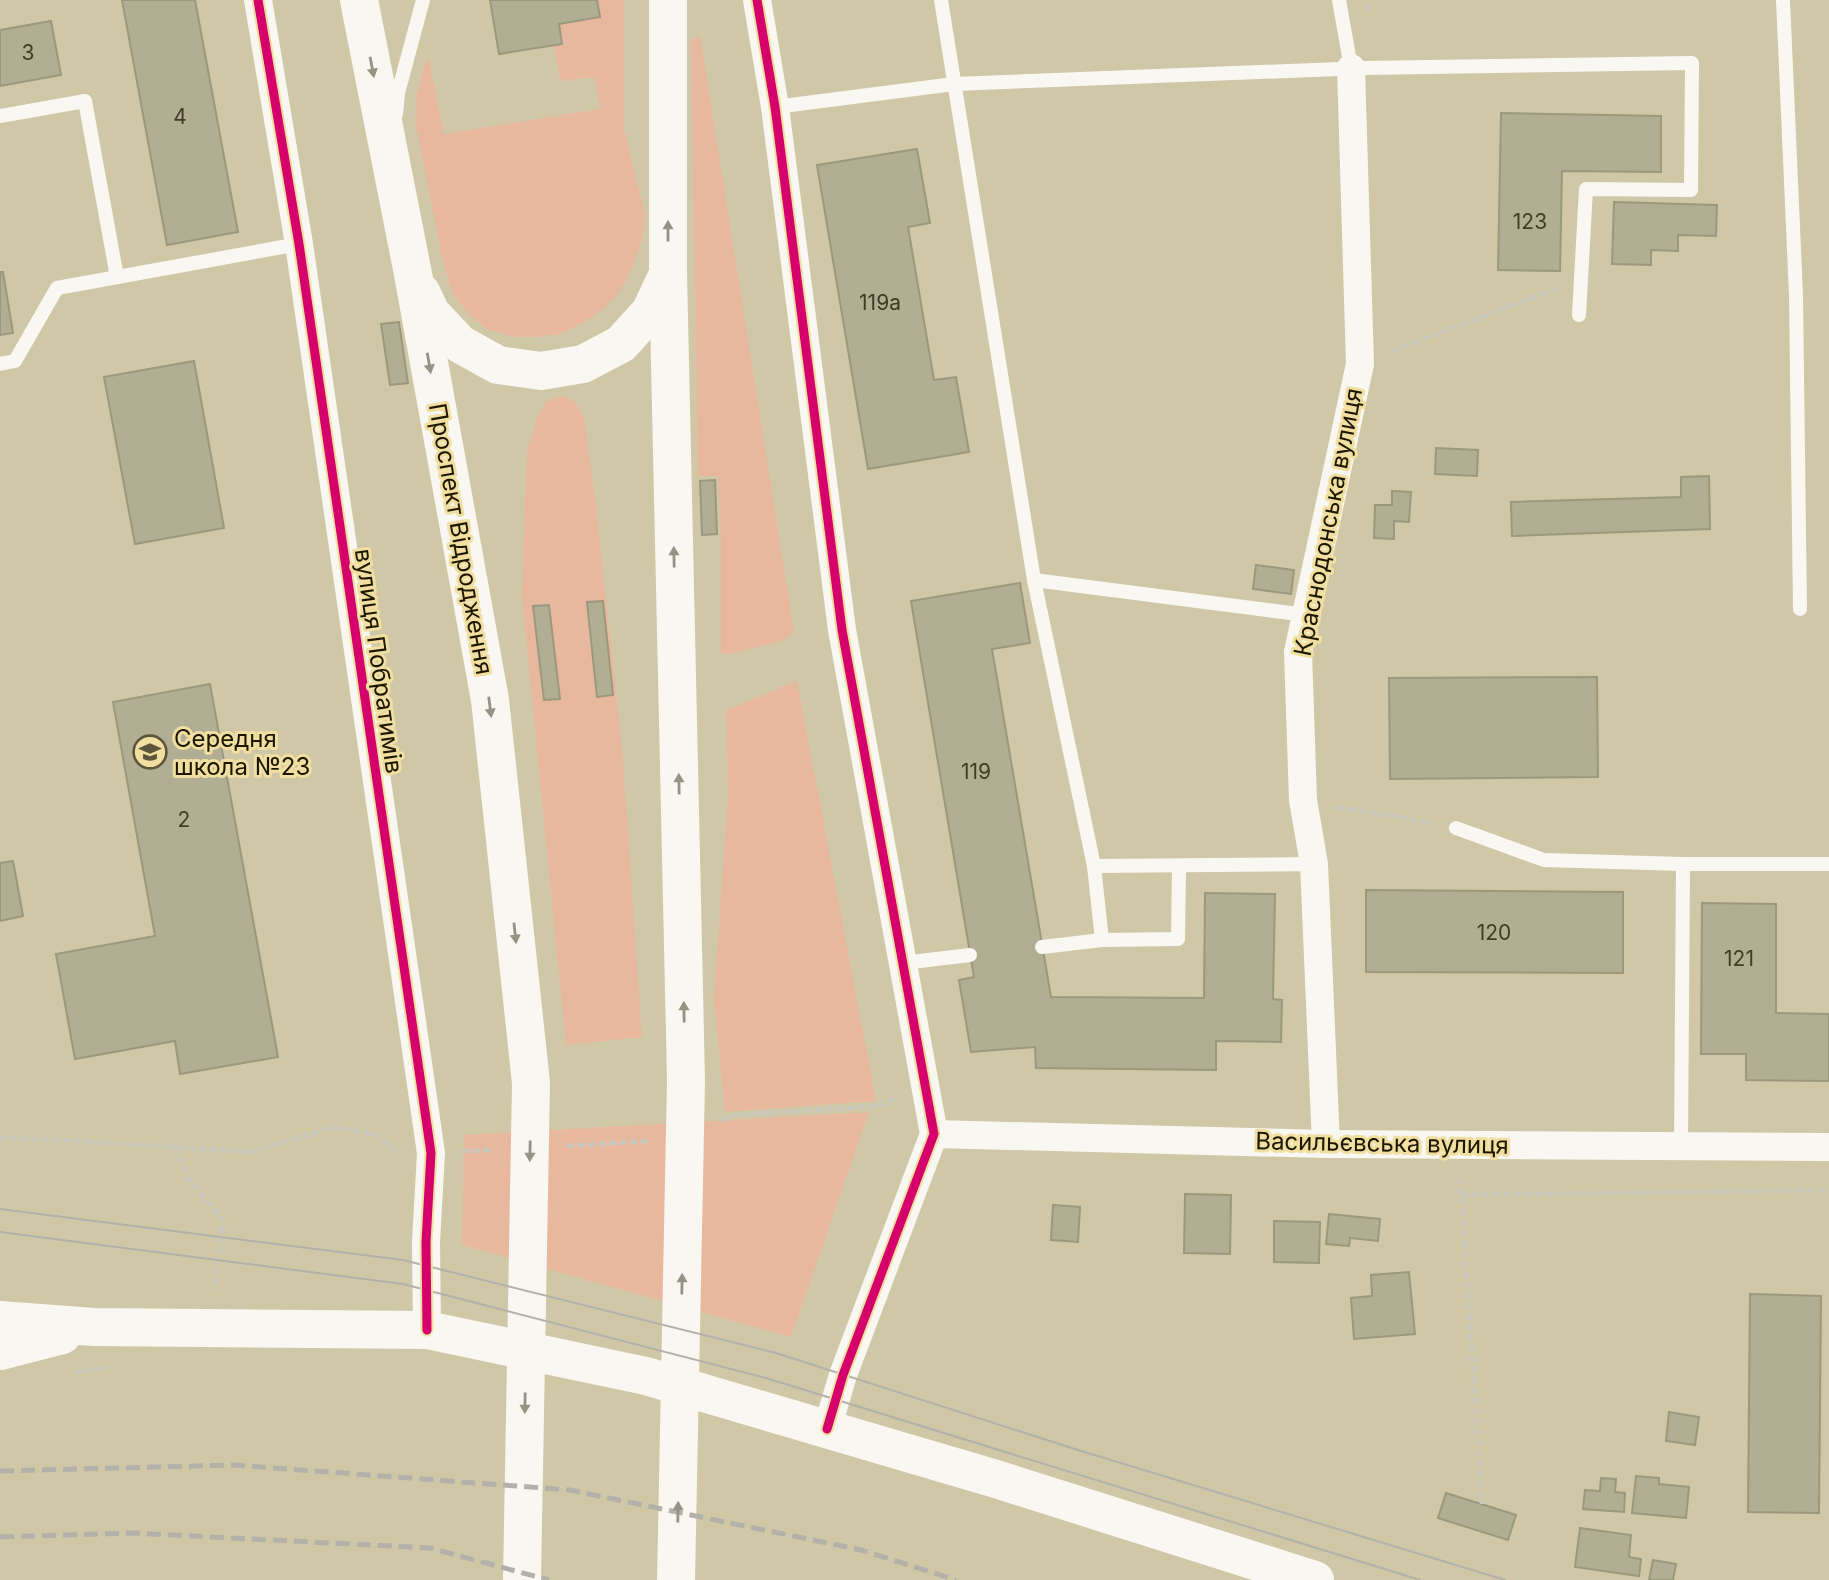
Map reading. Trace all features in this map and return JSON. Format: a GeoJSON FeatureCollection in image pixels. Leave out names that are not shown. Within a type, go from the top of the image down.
{"type":"FeatureCollection","features":[{"type":"Feature","properties":{"kind":"main road","name":"Проспект Відродження"},"geometry":{"type":"LineString","coordinates":[[359,0],[413,274],[490,700],[531,1083],[522,1580]]}},
{"type":"Feature","properties":{"kind":"main road"},"geometry":{"type":"LineString","coordinates":[[668,0],[668,273],[686,1080],[676,1580]]}},
{"type":"Feature","properties":{"kind":"main road"},"geometry":{"type":"LineString","coordinates":[[413,274],[430,313],[460,344],[498,365],[541,371],[583,364],[621,344],[650,312],[668,273]]}},
{"type":"Feature","properties":{"kind":"main road"},"geometry":{"type":"LineString","coordinates":[[0,1320],[94,1327],[427,1330],[646,1376],[996,1479],[1315,1580]]}},
{"type":"Feature","properties":{"kind":"main road"},"geometry":{"type":"LineString","coordinates":[[0,1351],[94,1327]]}},
{"type":"Feature","properties":{"kind":"street","name":"вулиця Побратимів"},"geometry":{"type":"LineString","coordinates":[[258,0],[299,244],[431,1153],[426,1242],[427,1330]]}},
{"type":"Feature","properties":{"kind":"street"},"geometry":{"type":"LineString","coordinates":[[757,0],[775,107],[842,630],[934,1134],[844,1375],[827,1429]]}},
{"type":"Feature","properties":{"kind":"street","name":"Краснодонська вулиця"},"geometry":{"type":"LineString","coordinates":[[1326,1144],[1314,864],[1303,800],[1298,652],[1360,364],[1351,68]]}},
{"type":"Feature","properties":{"kind":"street","name":"Васильєвська вулиця"},"geometry":{"type":"LineString","coordinates":[[934,1134],[1326,1144],[1829,1147]]}},
{"type":"Feature","properties":{"kind":"lane"},"geometry":{"type":"LineString","coordinates":[[390,160],[398,93],[423,0]]}},
{"type":"Feature","properties":{"kind":"lane"},"geometry":{"type":"LineString","coordinates":[[941,0],[1034,580],[1094,866],[1102,940]]}},
{"type":"Feature","properties":{"kind":"lane"},"geometry":{"type":"LineString","coordinates":[[1339,0],[1351,68]]}},
{"type":"Feature","properties":{"kind":"lane"},"geometry":{"type":"LineString","coordinates":[[1783,0],[1796,295],[1800,609]]}},
{"type":"Feature","properties":{"kind":"lane"},"geometry":{"type":"LineString","coordinates":[[775,107],[954,84],[1351,68],[1692,63],[1691,190],[1586,189],[1579,315]]}},
{"type":"Feature","properties":{"kind":"lane"},"geometry":{"type":"LineString","coordinates":[[0,116],[85,101],[117,277]]}},
{"type":"Feature","properties":{"kind":"lane"},"geometry":{"type":"LineString","coordinates":[[0,364],[15,361],[57,288],[299,244]]}},
{"type":"Feature","properties":{"kind":"lane"},"geometry":{"type":"LineString","coordinates":[[1034,580],[1306,615]]}},
{"type":"Feature","properties":{"kind":"lane"},"geometry":{"type":"LineString","coordinates":[[1456,828],[1544,860],[1829,864]]}},
{"type":"Feature","properties":{"kind":"lane"},"geometry":{"type":"LineString","coordinates":[[1094,866],[1314,864]]}},
{"type":"Feature","properties":{"kind":"lane"},"geometry":{"type":"LineString","coordinates":[[1681,1146],[1683,864]]}},
{"type":"Feature","properties":{"kind":"lane"},"geometry":{"type":"LineString","coordinates":[[1042,947],[1102,940],[1178,939],[1180,867]]}},
{"type":"Feature","properties":{"kind":"lane"},"geometry":{"type":"LineString","coordinates":[[903,963],[970,955]]}},
{"type":"Feature","properties":{"kind":"path"},"geometry":{"type":"LineString","coordinates":[[1360,364],[1581,279]]}},
{"type":"Feature","properties":{"kind":"path"},"geometry":{"type":"LineString","coordinates":[[1303,800],[1456,828]]}},
{"type":"Feature","properties":{"kind":"path"},"geometry":{"type":"LineString","coordinates":[[714,1127],[733,1115],[878,1106],[925,1083]]}},
{"type":"Feature","properties":{"kind":"path"},"geometry":{"type":"LineString","coordinates":[[0,1138],[251,1152],[334,1127],[376,1135],[398,1154],[500,1149]]}},
{"type":"Feature","properties":{"kind":"path"},"geometry":{"type":"LineString","coordinates":[[556,1146],[653,1141]]}},
{"type":"Feature","properties":{"kind":"path"},"geometry":{"type":"LineString","coordinates":[[1458,1144],[1482,1504]]}},
{"type":"Feature","properties":{"kind":"path"},"geometry":{"type":"LineString","coordinates":[[1461,1195],[1829,1189]]}},
{"type":"Feature","properties":{"kind":"shaded area"},"geometry":{"type":"Polygon","coordinates":[[[597,0],[624,0],[624,129],[645,214],[642,239],[622,288],[605,307],[585,322],[561,334],[513,337],[487,329],[469,315],[452,293],[441,253],[416,126],[417,93],[426,60],[429,60],[444,134],[600,109],[594,77],[560,81],[555,45],[562,43],[559,24],[600,17],[597,0]]]}},
{"type":"Feature","properties":{"kind":"shaded area"},"geometry":{"type":"Polygon","coordinates":[[[700,35],[794,632],[782,641],[730,654],[721,654],[718,476],[698,476],[691,41],[700,35]]]}},
{"type":"Feature","properties":{"kind":"shaded area"},"geometry":{"type":"Polygon","coordinates":[[[560,396],[574,400],[584,417],[595,498],[622,747],[642,1037],[566,1045],[522,597],[527,451],[538,416],[546,402],[560,396]]]}},
{"type":"Feature","properties":{"kind":"shaded area"},"geometry":{"type":"Polygon","coordinates":[[[797,681],[876,1101],[725,1112],[714,999],[728,796],[726,710],[797,681]]]}},
{"type":"Feature","properties":{"kind":"shaded area"},"geometry":{"type":"Polygon","coordinates":[[[869,1112],[791,1337],[462,1245],[464,1135],[869,1112]]]}},
{"type":"Feature","properties":{"kind":"building"},"geometry":{"type":"Polygon","coordinates":[[[122,0],[195,0],[238,232],[167,245],[122,0]]]}},
{"type":"Feature","properties":{"kind":"building"},"geometry":{"type":"Polygon","coordinates":[[[490,0],[597,0],[600,17],[559,24],[562,44],[499,54],[490,0]]]}},
{"type":"Feature","properties":{"kind":"building"},"geometry":{"type":"Polygon","coordinates":[[[51,21],[61,75],[0,86],[0,30],[51,21]]]}},
{"type":"Feature","properties":{"kind":"building"},"geometry":{"type":"Polygon","coordinates":[[[1501,113],[1661,116],[1661,172],[1562,171],[1560,271],[1498,270],[1501,113]]]}},
{"type":"Feature","properties":{"kind":"building"},"geometry":{"type":"Polygon","coordinates":[[[917,149],[930,223],[908,227],[934,380],[956,377],[969,452],[868,469],[817,165],[917,149]]]}},
{"type":"Feature","properties":{"kind":"building"},"geometry":{"type":"Polygon","coordinates":[[[1614,202],[1717,205],[1716,236],[1678,235],[1678,251],[1651,250],[1651,265],[1612,264],[1614,202]]]}},
{"type":"Feature","properties":{"kind":"building"},"geometry":{"type":"Polygon","coordinates":[[[0,272],[3,272],[13,333],[0,335],[0,272]]]}},
{"type":"Feature","properties":{"kind":"building"},"geometry":{"type":"Polygon","coordinates":[[[399,322],[408,383],[390,385],[381,324],[399,322]]]}},
{"type":"Feature","properties":{"kind":"building"},"geometry":{"type":"Polygon","coordinates":[[[194,361],[224,528],[135,544],[104,377],[194,361]]]}},
{"type":"Feature","properties":{"kind":"building"},"geometry":{"type":"Polygon","coordinates":[[[1436,448],[1478,450],[1477,476],[1435,474],[1436,448]]]}},
{"type":"Feature","properties":{"kind":"building"},"geometry":{"type":"Polygon","coordinates":[[[1709,476],[1710,529],[1512,536],[1511,502],[1681,497],[1681,477],[1709,476]]]}},
{"type":"Feature","properties":{"kind":"building"},"geometry":{"type":"Polygon","coordinates":[[[715,480],[717,534],[702,535],[700,481],[715,480]]]}},
{"type":"Feature","properties":{"kind":"building"},"geometry":{"type":"Polygon","coordinates":[[[1392,491],[1411,492],[1409,522],[1394,521],[1394,539],[1374,538],[1375,505],[1392,505],[1392,491]]]}},
{"type":"Feature","properties":{"kind":"building"},"geometry":{"type":"Polygon","coordinates":[[[1256,565],[1294,570],[1291,594],[1253,589],[1256,565]]]}},
{"type":"Feature","properties":{"kind":"building"},"geometry":{"type":"Polygon","coordinates":[[[1020,583],[1030,643],[992,649],[1051,997],[1204,998],[1205,893],[1275,894],[1273,999],[1282,1000],[1281,1042],[1216,1041],[1216,1070],[1036,1068],[1035,1047],[971,1052],[959,980],[974,977],[911,601],[1020,583]]]}},
{"type":"Feature","properties":{"kind":"building"},"geometry":{"type":"Polygon","coordinates":[[[603,601],[613,695],[597,697],[587,602],[603,601]]]}},
{"type":"Feature","properties":{"kind":"building"},"geometry":{"type":"Polygon","coordinates":[[[549,605],[560,699],[544,700],[533,606],[549,605]]]}},
{"type":"Feature","properties":{"kind":"building"},"geometry":{"type":"Polygon","coordinates":[[[1597,677],[1598,777],[1390,779],[1389,678],[1597,677]]]}},
{"type":"Feature","properties":{"kind":"building"},"geometry":{"type":"Polygon","coordinates":[[[210,684],[278,1057],[180,1074],[175,1041],[75,1059],[56,954],[155,936],[113,702],[210,684]]]}},
{"type":"Feature","properties":{"kind":"building"},"geometry":{"type":"Polygon","coordinates":[[[13,861],[23,916],[0,921],[0,863],[13,861]]]}},
{"type":"Feature","properties":{"kind":"building"},"geometry":{"type":"Polygon","coordinates":[[[1366,890],[1623,892],[1623,973],[1366,972],[1366,890]]]}},
{"type":"Feature","properties":{"kind":"building"},"geometry":{"type":"Polygon","coordinates":[[[1702,903],[1776,904],[1776,1013],[1829,1014],[1829,1081],[1746,1080],[1746,1054],[1701,1054],[1702,903]]]}},
{"type":"Feature","properties":{"kind":"building"},"geometry":{"type":"Polygon","coordinates":[[[1185,1194],[1231,1195],[1230,1254],[1184,1253],[1185,1194]]]}},
{"type":"Feature","properties":{"kind":"building"},"geometry":{"type":"Polygon","coordinates":[[[1053,1205],[1080,1207],[1078,1242],[1051,1240],[1053,1205]]]}},
{"type":"Feature","properties":{"kind":"building"},"geometry":{"type":"Polygon","coordinates":[[[1329,1214],[1380,1219],[1378,1241],[1350,1238],[1349,1246],[1326,1244],[1329,1214]]]}},
{"type":"Feature","properties":{"kind":"building"},"geometry":{"type":"Polygon","coordinates":[[[1274,1221],[1320,1222],[1319,1263],[1274,1262],[1274,1221]]]}},
{"type":"Feature","properties":{"kind":"building"},"geometry":{"type":"Polygon","coordinates":[[[1409,1272],[1415,1334],[1354,1339],[1351,1298],[1372,1296],[1371,1275],[1409,1272]]]}},
{"type":"Feature","properties":{"kind":"building"},"geometry":{"type":"Polygon","coordinates":[[[1750,1294],[1821,1296],[1819,1513],[1748,1512],[1750,1294]]]}},
{"type":"Feature","properties":{"kind":"building"},"geometry":{"type":"Polygon","coordinates":[[[1669,1412],[1699,1417],[1695,1445],[1666,1441],[1669,1412]]]}},
{"type":"Feature","properties":{"kind":"building"},"geometry":{"type":"Polygon","coordinates":[[[1636,1476],[1659,1478],[1659,1484],[1689,1487],[1686,1518],[1632,1513],[1636,1476]]]}},
{"type":"Feature","properties":{"kind":"building"},"geometry":{"type":"Polygon","coordinates":[[[1601,1478],[1616,1479],[1615,1492],[1625,1493],[1624,1512],[1583,1509],[1585,1490],[1600,1491],[1601,1478]]]}},
{"type":"Feature","properties":{"kind":"building"},"geometry":{"type":"Polygon","coordinates":[[[1446,1493],[1516,1515],[1508,1540],[1438,1518],[1446,1493]]]}},
{"type":"Feature","properties":{"kind":"building"},"geometry":{"type":"Polygon","coordinates":[[[1580,1528],[1631,1535],[1629,1557],[1641,1559],[1639,1576],[1575,1567],[1580,1528]]]}},
{"type":"Feature","properties":{"kind":"building"},"geometry":{"type":"Polygon","coordinates":[[[1653,1560],[1676,1564],[1673,1580],[1649,1580],[1653,1560]]]}},
{"type":"Feature","properties":{"kind":"tram line"},"geometry":{"type":"LineString","coordinates":[[0,1209],[403,1260],[776,1353],[1078,1450],[1505,1580]]}},
{"type":"Feature","properties":{"kind":"tram line"},"geometry":{"type":"LineString","coordinates":[[0,1232],[403,1284],[766,1378],[1420,1580]]}},
{"type":"Feature","properties":{"kind":"railway"},"geometry":{"type":"LineString","coordinates":[[0,1471],[234,1465],[570,1490],[861,1550],[956,1580]]}},
{"type":"Feature","properties":{"kind":"railway"},"geometry":{"type":"LineString","coordinates":[[0,1537],[133,1533],[430,1548],[549,1580]]}},
{"type":"Feature","properties":{"kind":"cycle path"},"geometry":{"type":"LineString","coordinates":[[258,0],[299,244],[431,1153],[426,1242],[427,1330]]}},
{"type":"Feature","properties":{"kind":"cycle path"},"geometry":{"type":"LineString","coordinates":[[757,0],[775,107],[842,630],[934,1134],[843,1375],[827,1429]]}},
{"type":"Feature","properties":{"kind":"place","name":"Середня школа №23"},"geometry":{"type":"Point","coordinates":[150,752]}}]}
